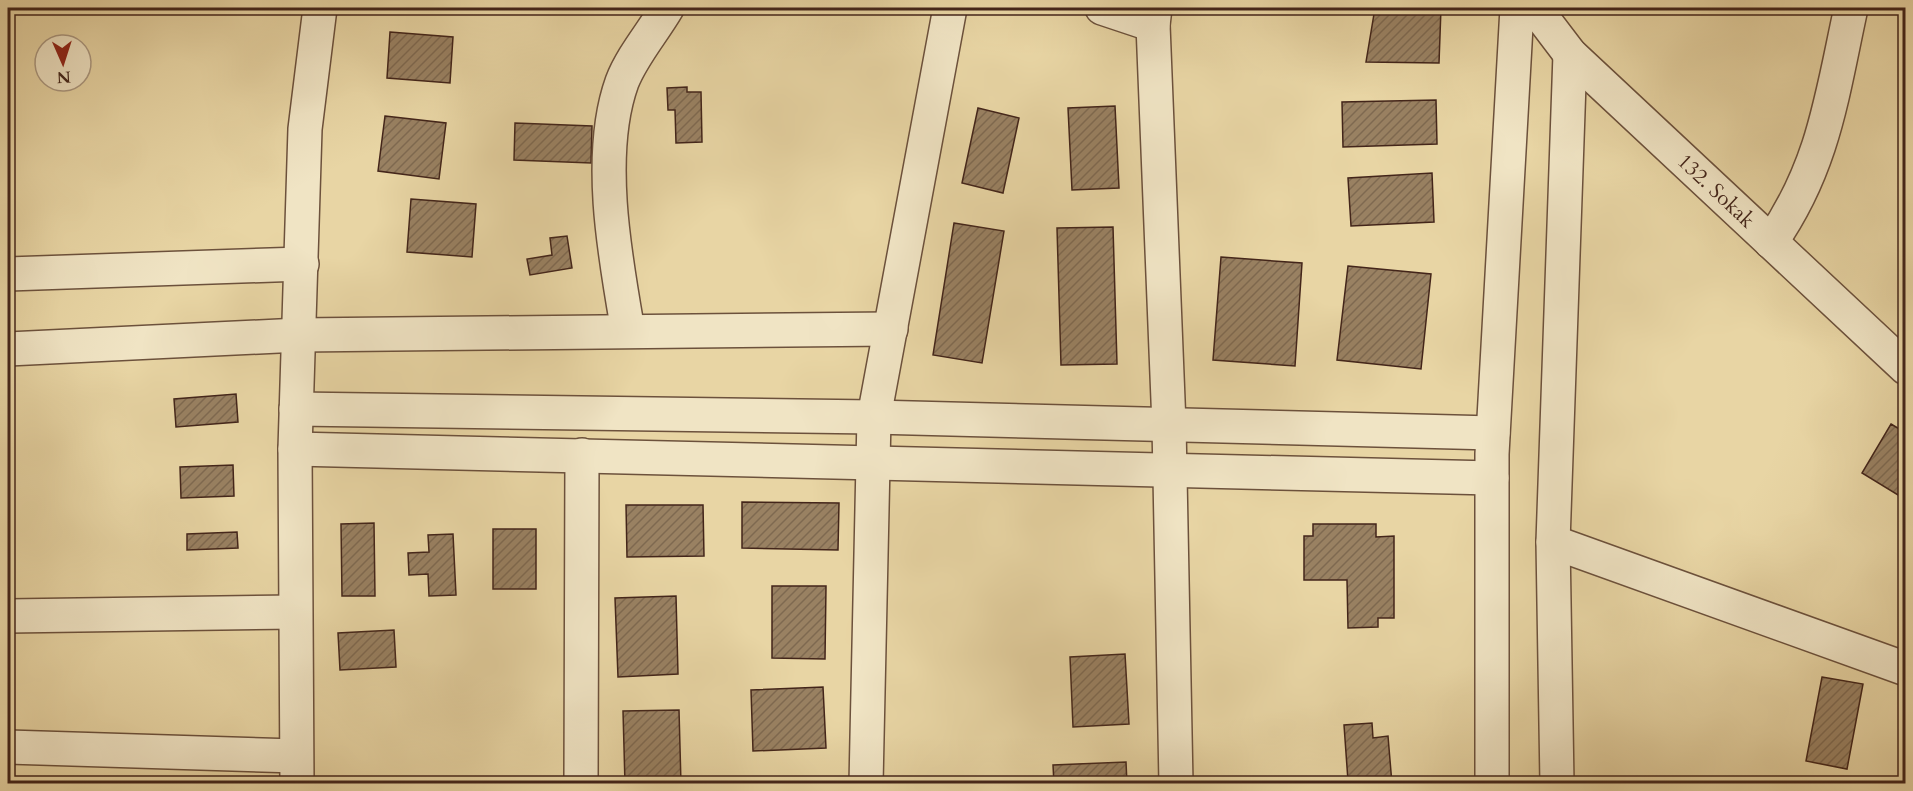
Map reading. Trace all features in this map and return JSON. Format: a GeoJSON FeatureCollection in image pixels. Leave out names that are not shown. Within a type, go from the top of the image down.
{"type":"FeatureCollection","features":[{"type":"Feature","properties":{"kind":"street"},"geometry":{"type":"LineString","coordinates":[[8,747],[296,770],[296,409],[305,129],[320,8]]}},
{"type":"Feature","properties":{"kind":"street"},"geometry":{"type":"LineString","coordinates":[[628,331],[614,251],[611,208],[612,114],[623,80],[667,8]]}},
{"type":"Feature","properties":{"kind":"street"},"geometry":{"type":"LineString","coordinates":[[866,783],[874,417],[950,8]]}},
{"type":"Feature","properties":{"kind":"street"},"geometry":{"type":"LineString","coordinates":[[1102,8],[1154,16],[1171,470],[1176,783]]}},
{"type":"Feature","properties":{"kind":"street"},"geometry":{"type":"LineString","coordinates":[[1492,783],[1493,433],[1517,8]]}},
{"type":"Feature","properties":{"kind":"street","name":"132. Sokak"},"geometry":{"type":"LineString","coordinates":[[1534,8],[1570,54],[1905,368]]}},
{"type":"Feature","properties":{"kind":"street"},"geometry":{"type":"LineString","coordinates":[[1771,242],[1789,216],[1814,166],[1851,8]]}},
{"type":"Feature","properties":{"kind":"street"},"geometry":{"type":"LineString","coordinates":[[1557,783],[1553,542],[1570,54]]}},
{"type":"Feature","properties":{"kind":"street"},"geometry":{"type":"LineString","coordinates":[[8,274],[302,264]]}},
{"type":"Feature","properties":{"kind":"street"},"geometry":{"type":"LineString","coordinates":[[8,349],[299,335],[891,328]]}},
{"type":"Feature","properties":{"kind":"street"},"geometry":{"type":"LineString","coordinates":[[296,409],[874,417],[1493,433]]}},
{"type":"Feature","properties":{"kind":"street"},"geometry":{"type":"LineString","coordinates":[[295,449],[1492,478]]}},
{"type":"Feature","properties":{"kind":"street"},"geometry":{"type":"LineString","coordinates":[[581,783],[582,455]]}},
{"type":"Feature","properties":{"kind":"street"},"geometry":{"type":"LineString","coordinates":[[1553,542],[1905,669]]}},
{"type":"Feature","properties":{"kind":"street"},"geometry":{"type":"LineString","coordinates":[[8,616],[295,612]]}},
{"type":"Feature","properties":{"kind":"building"},"geometry":{"type":"Polygon","coordinates":[[[1375,8],[1441,8],[1439,63],[1366,62],[1375,8]]]}},
{"type":"Feature","properties":{"kind":"building"},"geometry":{"type":"Polygon","coordinates":[[[390,32],[453,37],[450,83],[387,78],[390,32]]]}},
{"type":"Feature","properties":{"kind":"building"},"geometry":{"type":"Polygon","coordinates":[[[687,87],[687,92],[701,92],[702,142],[676,143],[675,110],[668,110],[667,88],[687,87]]]}},
{"type":"Feature","properties":{"kind":"building"},"geometry":{"type":"Polygon","coordinates":[[[1436,100],[1437,144],[1343,147],[1342,102],[1436,100]]]}},
{"type":"Feature","properties":{"kind":"building"},"geometry":{"type":"Polygon","coordinates":[[[1115,106],[1119,188],[1072,190],[1068,108],[1115,106]]]}},
{"type":"Feature","properties":{"kind":"building"},"geometry":{"type":"Polygon","coordinates":[[[978,108],[1019,118],[1003,193],[962,183],[978,108]]]}},
{"type":"Feature","properties":{"kind":"building"},"geometry":{"type":"Polygon","coordinates":[[[385,116],[446,123],[439,179],[378,171],[385,116]]]}},
{"type":"Feature","properties":{"kind":"building"},"geometry":{"type":"Polygon","coordinates":[[[515,123],[592,126],[591,163],[514,160],[515,123]]]}},
{"type":"Feature","properties":{"kind":"building"},"geometry":{"type":"Polygon","coordinates":[[[1432,173],[1434,222],[1351,226],[1348,178],[1432,173]]]}},
{"type":"Feature","properties":{"kind":"building"},"geometry":{"type":"Polygon","coordinates":[[[411,199],[476,204],[472,257],[407,252],[411,199]]]}},
{"type":"Feature","properties":{"kind":"building"},"geometry":{"type":"Polygon","coordinates":[[[954,223],[1004,231],[982,363],[933,355],[954,223]]]}},
{"type":"Feature","properties":{"kind":"building"},"geometry":{"type":"Polygon","coordinates":[[[1113,227],[1117,364],[1061,365],[1057,228],[1113,227]]]}},
{"type":"Feature","properties":{"kind":"building"},"geometry":{"type":"Polygon","coordinates":[[[567,236],[572,268],[530,275],[527,259],[552,255],[550,238],[567,236]]]}},
{"type":"Feature","properties":{"kind":"building"},"geometry":{"type":"Polygon","coordinates":[[[1221,257],[1302,263],[1295,366],[1213,360],[1221,257]]]}},
{"type":"Feature","properties":{"kind":"building"},"geometry":{"type":"Polygon","coordinates":[[[1348,266],[1431,274],[1421,369],[1337,360],[1348,266]]]}},
{"type":"Feature","properties":{"kind":"building"},"geometry":{"type":"Polygon","coordinates":[[[236,394],[238,422],[176,427],[174,399],[236,394]]]}},
{"type":"Feature","properties":{"kind":"building"},"geometry":{"type":"Polygon","coordinates":[[[1891,424],[1906,433],[1906,483],[1898,495],[1862,473],[1891,424]]]}},
{"type":"Feature","properties":{"kind":"building"},"geometry":{"type":"Polygon","coordinates":[[[233,465],[234,496],[181,498],[180,467],[233,465]]]}},
{"type":"Feature","properties":{"kind":"building"},"geometry":{"type":"Polygon","coordinates":[[[742,502],[839,503],[838,550],[742,548],[742,502]]]}},
{"type":"Feature","properties":{"kind":"building"},"geometry":{"type":"Polygon","coordinates":[[[626,505],[703,505],[704,556],[627,557],[626,505]]]}},
{"type":"Feature","properties":{"kind":"building"},"geometry":{"type":"Polygon","coordinates":[[[374,523],[375,596],[342,596],[341,524],[374,523]]]}},
{"type":"Feature","properties":{"kind":"building"},"geometry":{"type":"Polygon","coordinates":[[[1313,524],[1376,524],[1376,537],[1394,536],[1394,618],[1378,618],[1378,627],[1348,628],[1347,580],[1304,580],[1304,536],[1313,536],[1313,524]]]}},
{"type":"Feature","properties":{"kind":"building"},"geometry":{"type":"Polygon","coordinates":[[[493,529],[536,529],[536,589],[493,589],[493,529]]]}},
{"type":"Feature","properties":{"kind":"building"},"geometry":{"type":"Polygon","coordinates":[[[237,532],[238,548],[187,550],[187,534],[237,532]]]}},
{"type":"Feature","properties":{"kind":"building"},"geometry":{"type":"Polygon","coordinates":[[[453,534],[456,595],[429,596],[428,574],[409,575],[408,553],[429,552],[428,535],[453,534]]]}},
{"type":"Feature","properties":{"kind":"building"},"geometry":{"type":"Polygon","coordinates":[[[772,586],[826,586],[825,659],[772,658],[772,586]]]}},
{"type":"Feature","properties":{"kind":"building"},"geometry":{"type":"Polygon","coordinates":[[[676,596],[678,674],[618,677],[615,598],[676,596]]]}},
{"type":"Feature","properties":{"kind":"building"},"geometry":{"type":"Polygon","coordinates":[[[394,630],[396,667],[340,670],[338,633],[394,630]]]}},
{"type":"Feature","properties":{"kind":"building"},"geometry":{"type":"Polygon","coordinates":[[[1125,654],[1129,724],[1073,727],[1070,657],[1125,654]]]}},
{"type":"Feature","properties":{"kind":"building"},"geometry":{"type":"Polygon","coordinates":[[[1822,677],[1863,684],[1847,769],[1806,761],[1822,677]]]}},
{"type":"Feature","properties":{"kind":"building"},"geometry":{"type":"Polygon","coordinates":[[[823,687],[826,748],[753,751],[751,690],[823,687]]]}},
{"type":"Feature","properties":{"kind":"building"},"geometry":{"type":"Polygon","coordinates":[[[679,710],[681,784],[625,784],[623,711],[679,710]]]}},
{"type":"Feature","properties":{"kind":"building"},"geometry":{"type":"Polygon","coordinates":[[[1372,723],[1373,738],[1388,736],[1392,784],[1317,784],[1348,781],[1344,725],[1372,723]]]}},
{"type":"Feature","properties":{"kind":"building"},"geometry":{"type":"Polygon","coordinates":[[[1126,762],[1127,784],[1054,784],[1053,765],[1126,762]]]}}]}
